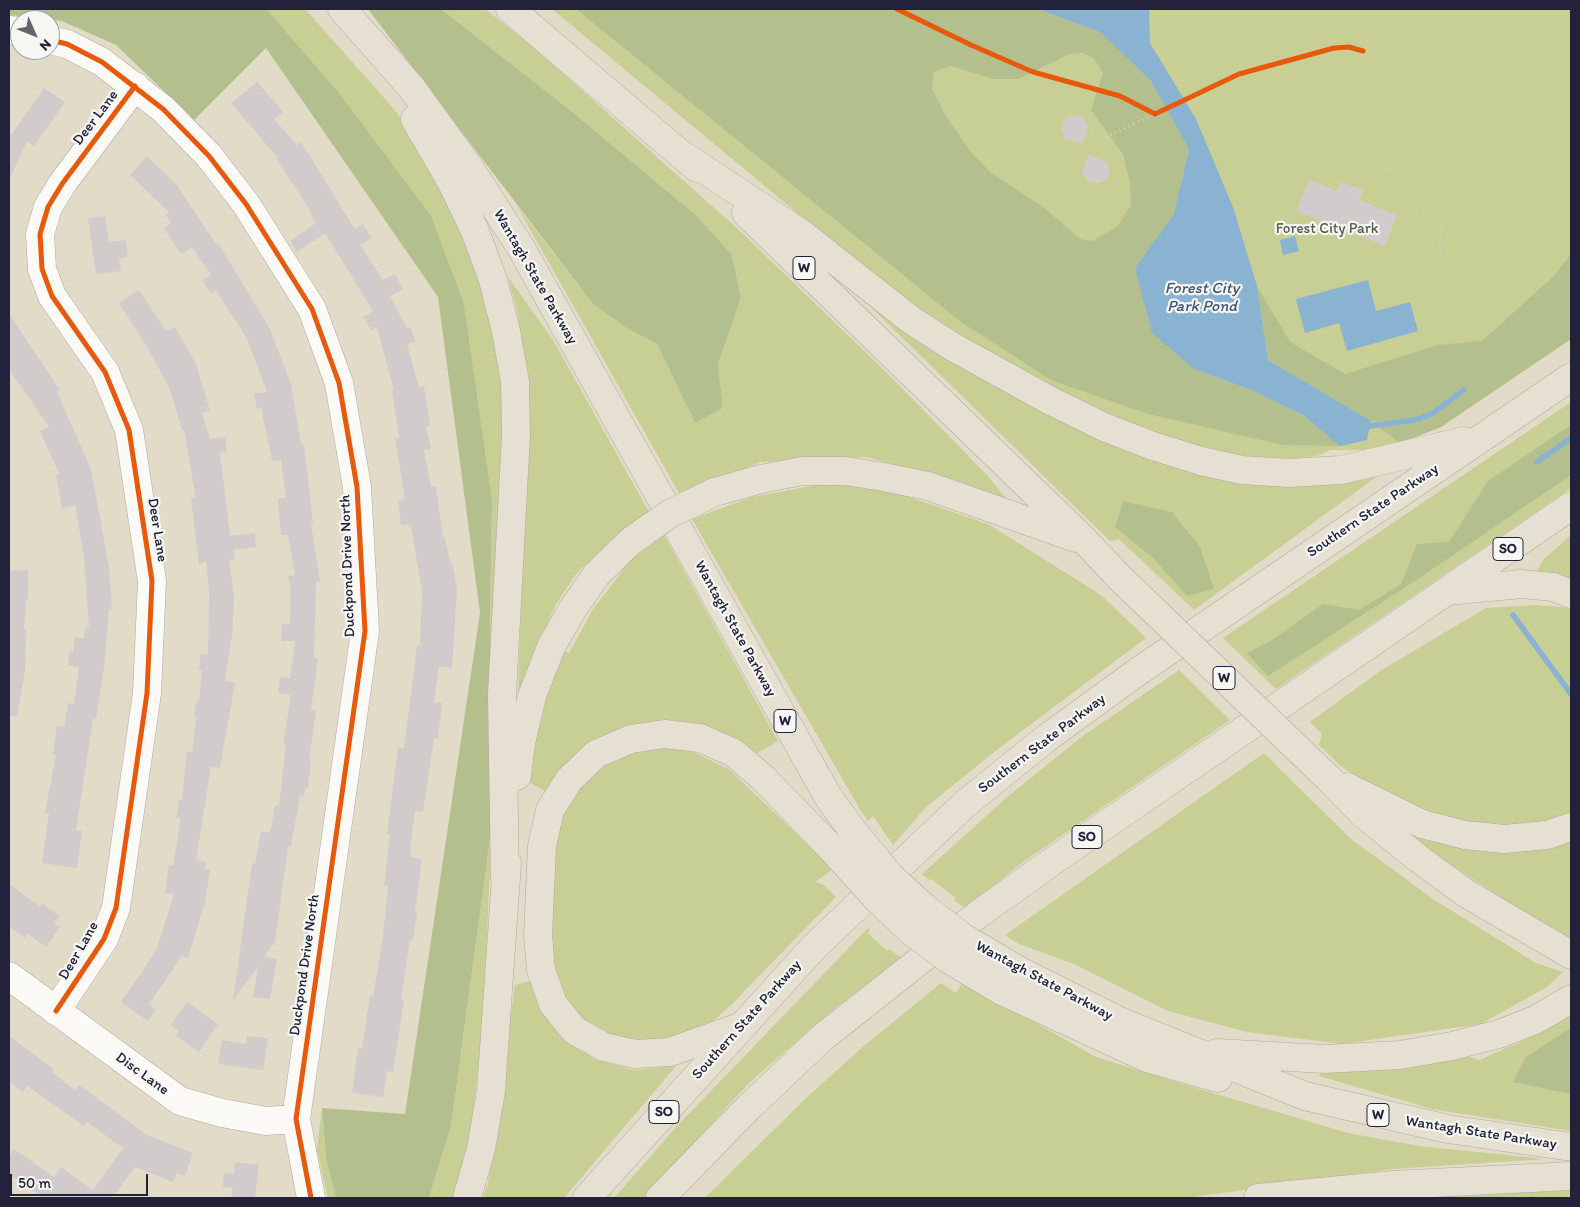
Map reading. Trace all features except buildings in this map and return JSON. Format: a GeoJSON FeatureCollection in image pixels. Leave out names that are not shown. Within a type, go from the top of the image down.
{"type":"FeatureCollection","features":[{"type":"Feature","properties":{"kind":"highway","name":"W"},"geometry":{"type":"LineString","coordinates":[[510,9],[684,156],[787,251],[1362,813],[1419,859],[1468,894],[1571,955]]}},
{"type":"Feature","properties":{"kind":"highway"},"geometry":{"type":"LineString","coordinates":[[344,11],[402,97],[452,183],[474,231],[493,280],[506,332],[515,382],[516,434],[502,694],[505,880]]}},
{"type":"Feature","properties":{"kind":"highway","name":"Wantagh State Parkway"},"geometry":{"type":"LineString","coordinates":[[344,11],[411,87],[469,167],[521,248],[829,798],[852,830],[892,877],[926,909],[964,938],[1018,970],[1120,1021],[1305,1096],[1382,1116],[1448,1130],[1571,1147]]}},
{"type":"Feature","properties":{"kind":"highway"},"geometry":{"type":"LineString","coordinates":[[684,156],[802,234],[911,320],[953,347],[1051,401],[1104,427],[1153,446],[1201,461],[1242,470],[1289,473],[1342,470],[1483,437]]}},
{"type":"Feature","properties":{"kind":"highway","name":"Southern State Parkway"},"geometry":{"type":"LineString","coordinates":[[587,1198],[813,948],[966,803],[1048,737],[1232,606],[1571,377]]}},
{"type":"Feature","properties":{"kind":"highway"},"geometry":{"type":"LineString","coordinates":[[468,1198],[481,1149],[490,1091],[497,1027],[505,880],[521,743],[532,696],[551,647],[572,610],[596,574],[631,541],[671,513],[715,492],[761,479],[802,471],[846,471],[928,486],[1085,541]]}},
{"type":"Feature","properties":{"kind":"highway","name":"SO"},"geometry":{"type":"LineString","coordinates":[[660,1198],[749,1107],[823,1037],[980,913],[1060,856],[1571,506]]}},
{"type":"Feature","properties":{"kind":"highway"},"geometry":{"type":"LineString","coordinates":[[1444,592],[1521,584],[1553,587],[1571,594]]}},
{"type":"Feature","properties":{"kind":"highway"},"geometry":{"type":"LineString","coordinates":[[741,1026],[670,1052],[634,1054],[604,1047],[574,1030],[553,1004],[541,970],[538,935],[542,846],[550,810],[569,780],[596,754],[631,739],[656,735],[700,738],[734,753],[763,778],[833,850],[877,899],[911,931],[948,959],[1000,990],[1147,1058],[1204,1075],[1305,1096]]}},
{"type":"Feature","properties":{"kind":"highway"},"geometry":{"type":"LineString","coordinates":[[1328,778],[1422,824],[1466,835],[1504,838],[1547,835],[1571,827]]}},
{"type":"Feature","properties":{"kind":"highway"},"geometry":{"type":"LineString","coordinates":[[1193,1052],[1325,1059],[1400,1055],[1452,1046],[1499,1034],[1535,1020],[1571,999]]}},
{"type":"Feature","properties":{"kind":"highway"},"geometry":{"type":"LineString","coordinates":[[1258,1198],[1393,1184],[1571,1176]]}},
{"type":"Feature","properties":{"kind":"street","name":"Duckpond Drive North"},"geometry":{"type":"LineString","coordinates":[[60,42],[102,62],[135,86],[163,110],[209,156],[246,204],[312,309],[339,383],[357,486],[365,631],[296,1119],[311,1198]]}},
{"type":"Feature","properties":{"kind":"street","name":"Deer Lane"},"geometry":{"type":"LineString","coordinates":[[56,1011],[104,939],[116,908],[146,692],[152,581],[129,430],[105,372],[52,296],[42,269],[40,234],[48,207],[62,184],[135,86]]}},
{"type":"Feature","properties":{"kind":"street","name":"Disc Lane"},"geometry":{"type":"LineString","coordinates":[[9,976],[180,1101],[222,1113],[266,1120],[296,1119]]}},
{"type":"Feature","properties":{"kind":"path"},"geometry":{"type":"LineString","coordinates":[[1146,110],[1155,114]]}},
{"type":"Feature","properties":{"kind":"path"},"geometry":{"type":"LineString","coordinates":[[1088,132],[1106,136],[1160,111]]}},
{"type":"Feature","properties":{"kind":"path"},"geometry":{"type":"LineString","coordinates":[[1099,158],[1106,136]]}},
{"type":"Feature","properties":{"kind":"path"},"geometry":{"type":"LineString","coordinates":[[1383,158],[1380,166],[1396,172],[1407,200],[1440,221],[1442,226],[1439,259],[1457,280]]}},
{"type":"Feature","properties":{"kind":"green space"},"geometry":{"type":"Polygon","coordinates":[[[9,9],[266,9],[339,93],[431,216],[464,304],[492,500],[490,617],[492,824],[451,1126],[429,1198],[336,1198],[326,1158],[322,1108],[405,1114],[480,613],[438,297],[266,48],[194,120],[116,45],[60,21],[60,10],[10,10],[9,15],[9,9]]]}},
{"type":"Feature","properties":{"kind":"green space"},"geometry":{"type":"Polygon","coordinates":[[[266,9],[305,9],[394,109],[430,160],[475,243],[506,384],[492,824],[490,617],[492,500],[464,304],[266,9]]]}},
{"type":"Feature","properties":{"kind":"green space"},"geometry":{"type":"Polygon","coordinates":[[[368,9],[441,9],[570,110],[698,217],[732,255],[741,297],[718,364],[723,408],[695,423],[657,344],[625,327],[593,304],[368,9]]]}},
{"type":"Feature","properties":{"kind":"green space"},"geometry":{"type":"Polygon","coordinates":[[[441,9],[485,9],[531,45],[740,231],[882,368],[986,474],[1010,503],[974,489],[867,457],[761,462],[680,495],[517,206],[593,304],[625,327],[657,344],[695,423],[723,408],[718,364],[741,296],[732,255],[698,217],[570,110],[441,9]]]}},
{"type":"Feature","properties":{"kind":"green space","name":"Forest City Park"},"geometry":{"type":"Polygon","coordinates":[[[552,9],[1571,9],[1571,339],[1441,427],[1400,443],[1364,450],[1330,450],[1317,456],[1253,462],[1197,450],[1076,403],[970,345],[874,277],[552,9]]]}},
{"type":"Feature","properties":{"kind":"green space"},"geometry":{"type":"Polygon","coordinates":[[[576,9],[1038,9],[1100,32],[1151,81],[1189,149],[1174,214],[1135,268],[1194,369],[1249,389],[1303,415],[1340,446],[1283,445],[1148,414],[1051,380],[961,322],[576,9]],[[1082,53],[1069,54],[1019,79],[993,79],[951,66],[934,72],[932,88],[944,113],[969,150],[991,173],[1042,206],[1080,239],[1092,241],[1117,227],[1131,205],[1130,183],[1123,154],[1091,110],[1103,73],[1094,58],[1082,53]]]}},
{"type":"Feature","properties":{"kind":"green space"},"geometry":{"type":"Polygon","coordinates":[[[1571,254],[1571,339],[1441,427],[1400,443],[1371,421],[1268,360],[1257,286],[1290,342],[1345,374],[1438,345],[1482,341],[1555,275],[1571,254]]]}},
{"type":"Feature","properties":{"kind":"green space"},"geometry":{"type":"Polygon","coordinates":[[[830,267],[1177,465],[1383,472],[1194,610],[1119,539],[1110,541],[830,267]]]}},
{"type":"Feature","properties":{"kind":"green space"},"geometry":{"type":"Polygon","coordinates":[[[508,277],[553,340],[649,512],[611,540],[576,574],[555,606],[518,693],[527,395],[518,314],[508,277]]]}},
{"type":"Feature","properties":{"kind":"green space"},"geometry":{"type":"Polygon","coordinates":[[[1571,402],[1571,488],[1276,689],[1223,638],[1571,402]]]}},
{"type":"Feature","properties":{"kind":"green space"},"geometry":{"type":"Polygon","coordinates":[[[1571,425],[1571,475],[1415,581],[1268,676],[1247,653],[1272,640],[1323,604],[1359,610],[1401,584],[1417,544],[1449,542],[1488,481],[1571,425]]]}},
{"type":"Feature","properties":{"kind":"green space"},"geometry":{"type":"Polygon","coordinates":[[[823,484],[886,489],[988,524],[1101,595],[1146,638],[998,749],[926,807],[893,845],[873,816],[868,821],[861,811],[692,519],[752,497],[823,484]]]}},
{"type":"Feature","properties":{"kind":"green space"},"geometry":{"type":"Polygon","coordinates":[[[1123,501],[1172,512],[1200,547],[1214,589],[1187,596],[1154,559],[1115,527],[1123,501]]]}},
{"type":"Feature","properties":{"kind":"green space"},"geometry":{"type":"Polygon","coordinates":[[[664,535],[778,741],[754,755],[709,728],[672,720],[622,728],[547,792],[528,782],[538,713],[560,650],[569,653],[593,609],[630,561],[664,535]]]}},
{"type":"Feature","properties":{"kind":"green space"},"geometry":{"type":"Polygon","coordinates":[[[1571,535],[1571,589],[1541,576],[1537,571],[1543,560],[1571,535]]]}},
{"type":"Feature","properties":{"kind":"green space"},"geometry":{"type":"Polygon","coordinates":[[[1535,605],[1571,608],[1571,818],[1563,823],[1477,830],[1400,805],[1342,767],[1319,745],[1322,734],[1310,722],[1380,671],[1486,608],[1535,605]]]}},
{"type":"Feature","properties":{"kind":"green space"},"geometry":{"type":"Polygon","coordinates":[[[1179,670],[1230,720],[1020,864],[966,909],[954,900],[956,898],[922,874],[1006,798],[1080,738],[1179,670]]]}},
{"type":"Feature","properties":{"kind":"green space"},"geometry":{"type":"Polygon","coordinates":[[[676,743],[730,770],[833,869],[815,882],[824,885],[836,897],[731,1005],[697,1035],[648,1046],[620,1042],[580,1022],[557,989],[549,968],[553,830],[586,774],[628,748],[676,743]]]}},
{"type":"Feature","properties":{"kind":"green space"},"geometry":{"type":"Polygon","coordinates":[[[1264,753],[1351,839],[1433,899],[1536,963],[1563,972],[1547,987],[1481,1024],[1342,1044],[1247,1032],[1168,1011],[1076,965],[1019,944],[1005,935],[1264,753]]]}},
{"type":"Feature","properties":{"kind":"green space"},"geometry":{"type":"Polygon","coordinates":[[[1370,804],[1492,851],[1556,847],[1571,840],[1571,941],[1541,924],[1435,854],[1370,804]]]}},
{"type":"Feature","properties":{"kind":"green space"},"geometry":{"type":"Polygon","coordinates":[[[492,824],[483,1024],[469,1148],[455,1198],[429,1198],[451,1126],[492,824]]]}},
{"type":"Feature","properties":{"kind":"green space"},"geometry":{"type":"Polygon","coordinates":[[[868,928],[870,930],[868,933],[887,951],[889,949],[902,958],[835,1008],[749,1083],[643,1198],[614,1198],[678,1125],[868,928]]]}},
{"type":"Feature","properties":{"kind":"green space"},"geometry":{"type":"Polygon","coordinates":[[[533,980],[556,1027],[594,1059],[634,1070],[676,1066],[564,1198],[483,1198],[488,1183],[515,985],[533,980]]]}},
{"type":"Feature","properties":{"kind":"green space"},"geometry":{"type":"Polygon","coordinates":[[[963,982],[1096,1057],[1193,1087],[1348,1133],[1419,1146],[1545,1159],[1393,1169],[1186,1198],[705,1198],[807,1097],[865,1045],[941,983],[956,993],[963,982]]]}},
{"type":"Feature","properties":{"kind":"green space"},"geometry":{"type":"Polygon","coordinates":[[[1571,1015],[1571,1131],[1432,1109],[1319,1076],[1326,1067],[1459,1053],[1479,1060],[1520,1042],[1571,1015]]]}},
{"type":"Feature","properties":{"kind":"green space"},"geometry":{"type":"Polygon","coordinates":[[[1571,1028],[1571,1094],[1513,1082],[1526,1057],[1571,1028]]]}},
{"type":"Feature","properties":{"kind":"green space"},"geometry":{"type":"Polygon","coordinates":[[[322,1108],[326,1158],[336,1198],[328,1198],[317,1150],[322,1108]]]}},
{"type":"Feature","properties":{"kind":"green space"},"geometry":{"type":"Polygon","coordinates":[[[1571,1184],[1571,1198],[1351,1198],[1571,1184]]]}},
{"type":"Feature","properties":{"kind":"water","name":"Forest City Park Pond"},"geometry":{"type":"Polygon","coordinates":[[[1038,9],[1149,9],[1150,43],[1196,119],[1233,207],[1257,286],[1268,360],[1371,421],[1367,440],[1340,446],[1303,415],[1249,389],[1194,369],[1152,333],[1135,268],[1174,214],[1189,149],[1151,81],[1100,32],[1038,9]]]}},
{"type":"Feature","properties":{"kind":"water"},"geometry":{"type":"Polygon","coordinates":[[[1295,236],[1299,251],[1283,255],[1280,240],[1295,236]]]}},
{"type":"Feature","properties":{"kind":"water"},"geometry":{"type":"Polygon","coordinates":[[[1368,280],[1376,311],[1410,302],[1418,331],[1347,351],[1339,323],[1305,333],[1296,299],[1368,280]]]}},
{"type":"Feature","properties":{"kind":"waterway"},"geometry":{"type":"LineString","coordinates":[[1363,424],[1370,426],[1415,420],[1430,415],[1464,390]]}},
{"type":"Feature","properties":{"kind":"waterway"},"geometry":{"type":"LineString","coordinates":[[1537,462],[1571,438]]}},
{"type":"Feature","properties":{"kind":"waterway"},"geometry":{"type":"LineString","coordinates":[[1513,615],[1571,694]]}},
{"type":"Feature","properties":{"kind":"cycle path"},"geometry":{"type":"LineString","coordinates":[[897,9],[971,45],[1033,72],[1120,96],[1155,114],[1239,74],[1334,48],[1349,47],[1363,51]]}},
{"type":"Feature","properties":{"kind":"cycle path"},"geometry":{"type":"LineString","coordinates":[[60,42],[102,62],[163,109],[209,156],[246,204],[312,309],[339,383],[357,487],[365,631],[296,1119],[311,1198]]}},
{"type":"Feature","properties":{"kind":"cycle path"},"geometry":{"type":"LineString","coordinates":[[56,1011],[104,939],[116,908],[147,693],[152,581],[129,430],[105,372],[52,296],[42,269],[40,234],[48,207],[62,184],[135,86]]}}]}
